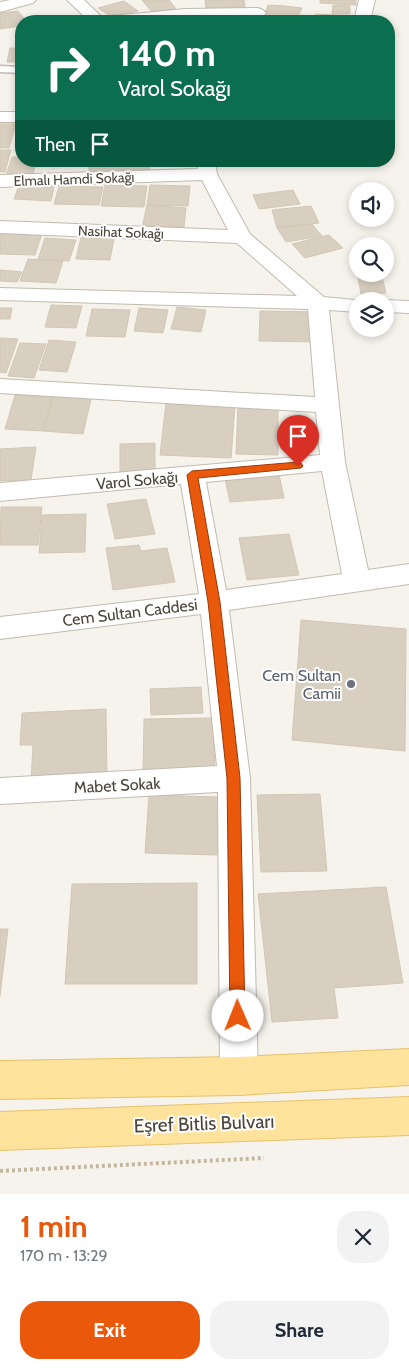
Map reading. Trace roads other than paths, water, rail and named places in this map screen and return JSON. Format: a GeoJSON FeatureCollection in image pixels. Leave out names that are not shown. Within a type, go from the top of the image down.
{"type":"FeatureCollection","features":[{"type":"Feature","properties":{"kind":"main road"},"geometry":{"type":"LineString","coordinates":[[0,1080],[239,1076],[409,1067]]}},
{"type":"Feature","properties":{"kind":"main road","name":"Eşref Bitlis Bulvarı"},"geometry":{"type":"LineString","coordinates":[[0,1131],[409,1116]]}},
{"type":"Feature","properties":{"kind":"street"},"geometry":{"type":"LineString","coordinates":[[0,7],[28,0]]}},
{"type":"Feature","properties":{"kind":"street"},"geometry":{"type":"LineString","coordinates":[[75,0],[91,15]]}},
{"type":"Feature","properties":{"kind":"street"},"geometry":{"type":"LineString","coordinates":[[363,15],[367,0]]}},
{"type":"Feature","properties":{"kind":"street"},"geometry":{"type":"LineString","coordinates":[[175,15],[258,12]]}},
{"type":"Feature","properties":{"kind":"street"},"geometry":{"type":"LineString","coordinates":[[0,117],[15,117]]}},
{"type":"Feature","properties":{"kind":"street"},"geometry":{"type":"LineString","coordinates":[[207,168],[242,236],[318,303],[333,462],[357,581]]}},
{"type":"Feature","properties":{"kind":"street","name":"Elmalı Hamdi Sokağı"},"geometry":{"type":"LineString","coordinates":[[0,181],[207,168]]}},
{"type":"Feature","properties":{"kind":"street","name":"Nasihat Sokağı"},"geometry":{"type":"LineString","coordinates":[[0,227],[242,236]]}},
{"type":"Feature","properties":{"kind":"street"},"geometry":{"type":"LineString","coordinates":[[0,294],[349,305]]}},
{"type":"Feature","properties":{"kind":"street"},"geometry":{"type":"LineString","coordinates":[[394,306],[409,307]]}},
{"type":"Feature","properties":{"kind":"street"},"geometry":{"type":"LineString","coordinates":[[0,386],[329,405]]}},
{"type":"Feature","properties":{"kind":"street","name":"Varol Sokağı"},"geometry":{"type":"LineString","coordinates":[[0,492],[333,462]]}},
{"type":"Feature","properties":{"kind":"street"},"geometry":{"type":"LineString","coordinates":[[192,475],[214,602],[234,778],[239,1076]]}},
{"type":"Feature","properties":{"kind":"street","name":"Cem Sultan Caddesi"},"geometry":{"type":"LineString","coordinates":[[0,628],[214,602],[409,574]]}},
{"type":"Feature","properties":{"kind":"street","name":"Mabet Sokak"},"geometry":{"type":"LineString","coordinates":[[0,791],[234,778]]}},
{"type":"Feature","properties":{"kind":"lane"},"geometry":{"type":"LineString","coordinates":[[0,70],[15,70]]}},
{"type":"Feature","properties":{"kind":"place","name":"Cem Sultan Camii"},"geometry":{"type":"Point","coordinates":[351,684]}}]}
